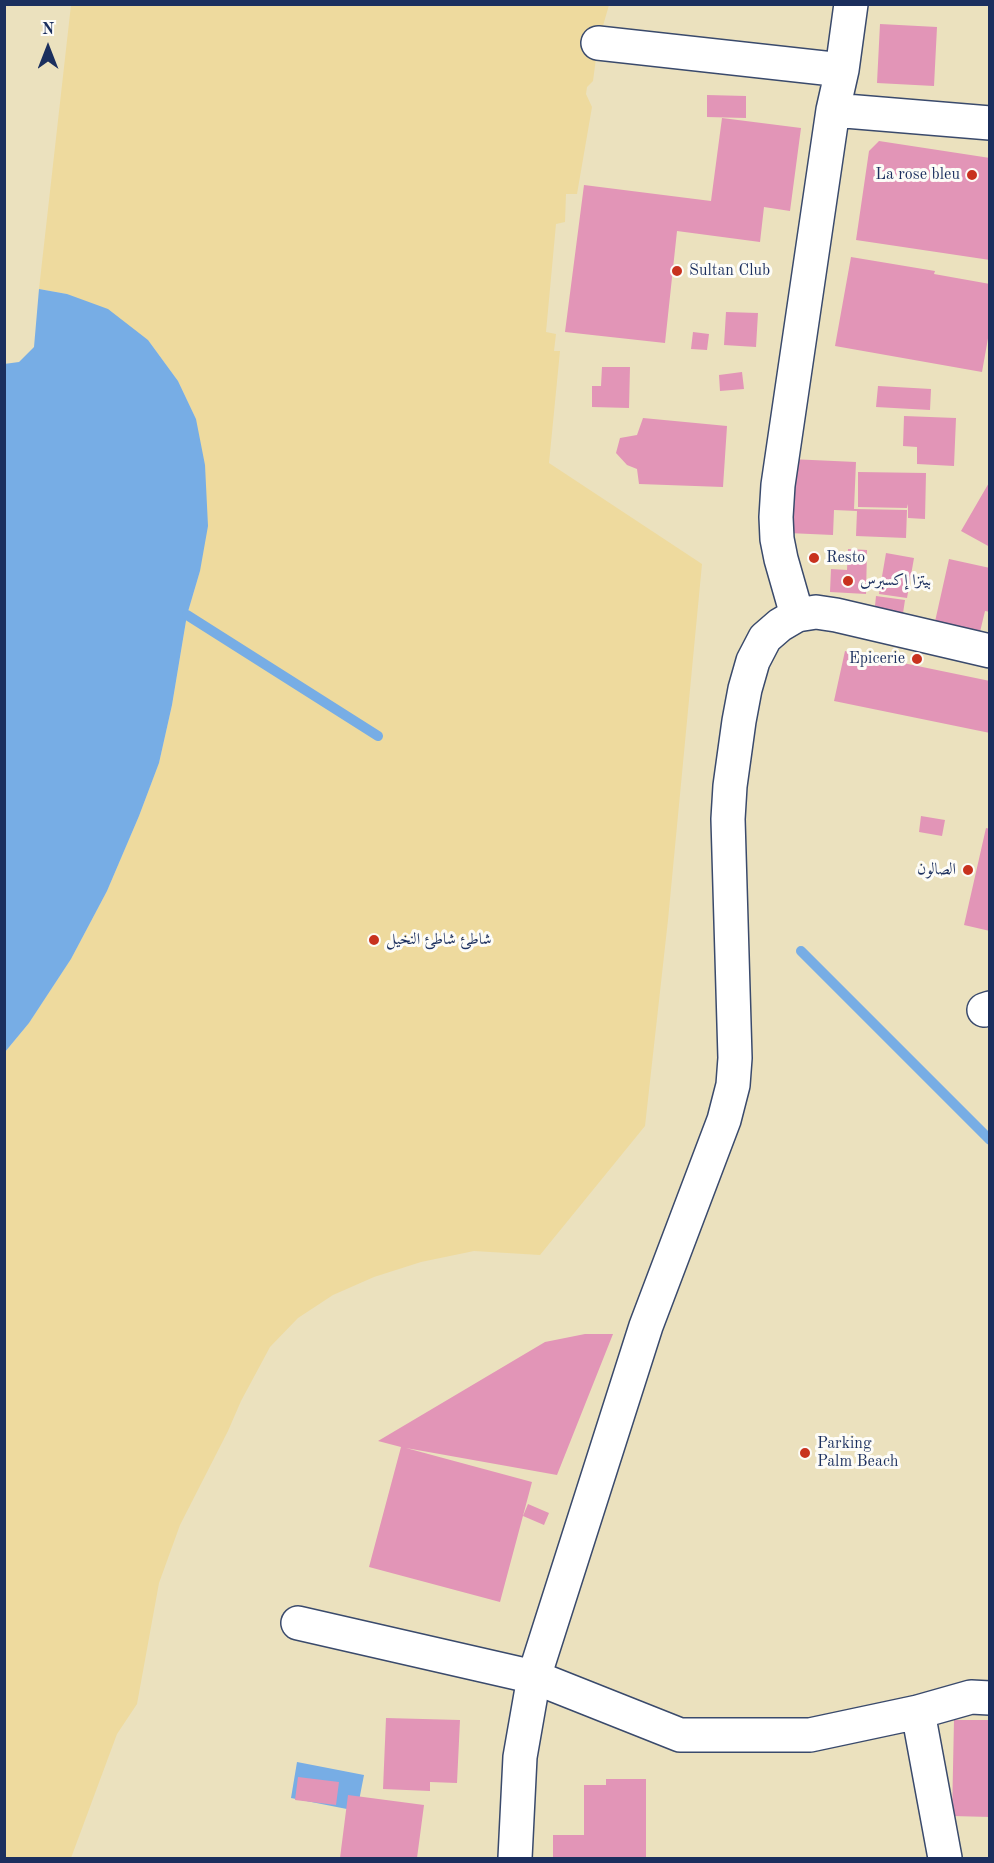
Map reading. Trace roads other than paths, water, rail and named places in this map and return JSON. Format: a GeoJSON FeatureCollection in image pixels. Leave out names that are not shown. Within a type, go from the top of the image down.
{"type":"FeatureCollection","features":[{"type":"Feature","properties":{"kind":"street"},"geometry":{"type":"LineString","coordinates":[[796,615],[777,539],[778,485],[833,110],[843,70],[851,4]]}},
{"type":"Feature","properties":{"kind":"street"},"geometry":{"type":"LineString","coordinates":[[598,43],[843,70]]}},
{"type":"Feature","properties":{"kind":"street"},"geometry":{"type":"LineString","coordinates":[[833,110],[990,123]]}},
{"type":"Feature","properties":{"kind":"street"},"geometry":{"type":"LineString","coordinates":[[515,1858],[520,1757],[534,1677],[646,1326],[724,1120],[733,1085],[735,1029],[728,819],[739,722],[753,661],[765,638],[780,625],[796,615],[816,612],[990,651]]}},
{"type":"Feature","properties":{"kind":"street"},"geometry":{"type":"LineString","coordinates":[[298,1623],[534,1677],[680,1735],[810,1735],[918,1712],[971,1697],[990,1698]]}},
{"type":"Feature","properties":{"kind":"street"},"geometry":{"type":"LineString","coordinates":[[918,1712],[945,1858]]}},
{"type":"Feature","properties":{"kind":"water"},"geometry":{"type":"Polygon","coordinates":[[[39,289],[67,294],[108,309],[148,340],[178,381],[196,419],[205,465],[208,526],[200,571],[187,615],[172,705],[159,763],[139,816],[107,891],[71,959],[29,1023],[5,1052],[4,364],[19,362],[34,347],[39,289]]]}},
{"type":"Feature","properties":{"kind":"water"},"geometry":{"type":"Polygon","coordinates":[[[297,1762],[364,1775],[357,1811],[291,1798],[297,1762]]]}},
{"type":"Feature","properties":{"kind":"waterway"},"geometry":{"type":"LineString","coordinates":[[187,615],[378,736]]}},
{"type":"Feature","properties":{"kind":"waterway"},"geometry":{"type":"LineString","coordinates":[[801,951],[990,1140]]}},
{"type":"Feature","properties":{"kind":"place","name":"La rose bleu"},"geometry":{"type":"Point","coordinates":[972,175]}},
{"type":"Feature","properties":{"kind":"place","name":"Sultan Club"},"geometry":{"type":"Point","coordinates":[677,271]}},
{"type":"Feature","properties":{"kind":"place","name":"Resto"},"geometry":{"type":"Point","coordinates":[814,558]}},
{"type":"Feature","properties":{"kind":"place","name":"بيتزا إكسبرس"},"geometry":{"type":"Point","coordinates":[848,581]}},
{"type":"Feature","properties":{"kind":"place","name":"Epicerie"},"geometry":{"type":"Point","coordinates":[917,659]}},
{"type":"Feature","properties":{"kind":"place","name":"الصالون"},"geometry":{"type":"Point","coordinates":[968,870]}},
{"type":"Feature","properties":{"kind":"place","name":"شاطئ شاطئ النخيل"},"geometry":{"type":"Point","coordinates":[374,940]}},
{"type":"Feature","properties":{"kind":"place","name":"Parking Palm Beach"},"geometry":{"type":"Point","coordinates":[805,1453]}}]}
